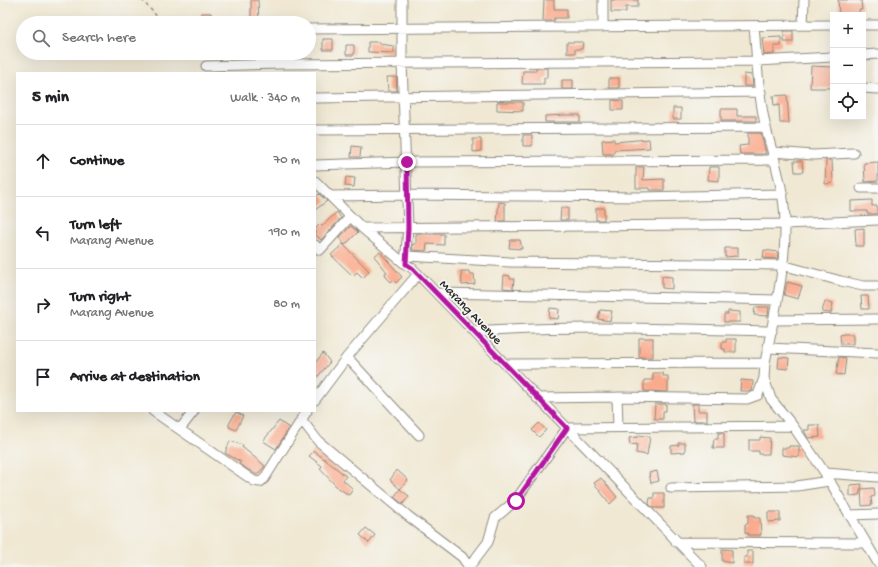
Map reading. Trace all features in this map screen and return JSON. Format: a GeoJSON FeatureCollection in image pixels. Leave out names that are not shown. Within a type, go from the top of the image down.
{"type":"FeatureCollection","features":[{"type":"Feature","properties":{"kind":"street"},"geometry":{"type":"LineString","coordinates":[[402,0],[402,63],[408,195],[406,260],[782,265],[863,286],[878,286]]}},
{"type":"Feature","properties":{"kind":"street"},"geometry":{"type":"LineString","coordinates":[[602,0],[603,27]]}},
{"type":"Feature","properties":{"kind":"street"},"geometry":{"type":"LineString","coordinates":[[803,25],[804,0]]}},
{"type":"Feature","properties":{"kind":"street"},"geometry":{"type":"LineString","coordinates":[[316,29],[830,25]]}},
{"type":"Feature","properties":{"kind":"street"},"geometry":{"type":"LineString","coordinates":[[866,25],[878,25]]}},
{"type":"Feature","properties":{"kind":"street"},"geometry":{"type":"LineString","coordinates":[[537,398],[617,397],[747,399],[758,395],[764,378],[765,363],[772,331],[782,265],[786,224],[783,194],[766,127],[754,26]]}},
{"type":"Feature","properties":{"kind":"street"},"geometry":{"type":"LineString","coordinates":[[866,55],[878,54]]}},
{"type":"Feature","properties":{"kind":"street"},"geometry":{"type":"LineString","coordinates":[[206,66],[402,63],[757,61],[830,57]]}},
{"type":"Feature","properties":{"kind":"street"},"geometry":{"type":"LineString","coordinates":[[866,88],[878,89]]}},
{"type":"Feature","properties":{"kind":"street"},"geometry":{"type":"LineString","coordinates":[[316,98],[761,92]]}},
{"type":"Feature","properties":{"kind":"street"},"geometry":{"type":"LineString","coordinates":[[316,130],[766,127]]}},
{"type":"Feature","properties":{"kind":"street"},"geometry":{"type":"LineString","coordinates":[[316,165],[774,156],[854,153]]}},
{"type":"Feature","properties":{"kind":"street","name":"Marang Avenue"},"geometry":{"type":"LineString","coordinates":[[316,183],[362,228],[406,260],[537,398],[702,567]]}},
{"type":"Feature","properties":{"kind":"street"},"geometry":{"type":"LineString","coordinates":[[861,188],[878,188]]}},
{"type":"Feature","properties":{"kind":"street"},"geometry":{"type":"LineString","coordinates":[[330,196],[408,195],[642,197],[783,194]]}},
{"type":"Feature","properties":{"kind":"street"},"geometry":{"type":"LineString","coordinates":[[317,251],[350,217]]}},
{"type":"Feature","properties":{"kind":"street"},"geometry":{"type":"LineString","coordinates":[[362,228],[786,224],[878,220]]}},
{"type":"Feature","properties":{"kind":"street"},"geometry":{"type":"LineString","coordinates":[[316,399],[347,357],[418,274]]}},
{"type":"Feature","properties":{"kind":"street"},"geometry":{"type":"LineString","coordinates":[[437,293],[776,300]]}},
{"type":"Feature","properties":{"kind":"street"},"geometry":{"type":"LineString","coordinates":[[773,320],[878,319]]}},
{"type":"Feature","properties":{"kind":"street"},"geometry":{"type":"LineString","coordinates":[[474,332],[516,329],[658,328],[772,331]]}},
{"type":"Feature","properties":{"kind":"street"},"geometry":{"type":"LineString","coordinates":[[768,348],[878,353]]}},
{"type":"Feature","properties":{"kind":"street"},"geometry":{"type":"LineString","coordinates":[[347,357],[419,435]]}},
{"type":"Feature","properties":{"kind":"street"},"geometry":{"type":"LineString","coordinates":[[506,364],[765,363]]}},
{"type":"Feature","properties":{"kind":"street"},"geometry":{"type":"LineString","coordinates":[[764,378],[771,399],[793,426],[827,477],[849,515],[871,546],[878,563]]}},
{"type":"Feature","properties":{"kind":"street"},"geometry":{"type":"LineString","coordinates":[[617,397],[618,427]]}},
{"type":"Feature","properties":{"kind":"street"},"geometry":{"type":"LineString","coordinates":[[154,412],[254,481],[260,482],[296,430],[306,412]]}},
{"type":"Feature","properties":{"kind":"street"},"geometry":{"type":"LineString","coordinates":[[180,429],[193,412]]}},
{"type":"Feature","properties":{"kind":"street"},"geometry":{"type":"LineString","coordinates":[[301,419],[318,441],[408,516],[456,553],[469,567],[488,542],[495,518],[516,501],[567,428],[793,426]]}},
{"type":"Feature","properties":{"kind":"street"},"geometry":{"type":"LineString","coordinates":[[671,488],[797,486],[827,477],[878,477]]}},
{"type":"Feature","properties":{"kind":"street"},"geometry":{"type":"LineString","coordinates":[[849,515],[878,514]]}},
{"type":"Feature","properties":{"kind":"street"},"geometry":{"type":"LineString","coordinates":[[676,542],[871,546]]}},
{"type":"Feature","properties":{"kind":"path"},"geometry":{"type":"LineString","coordinates":[[142,0],[157,16]]}},
{"type":"Feature","properties":{"kind":"building"},"geometry":{"type":"Polygon","coordinates":[[[251,0],[258,0],[259,16],[251,16],[251,0]]]}},
{"type":"Feature","properties":{"kind":"building"},"geometry":{"type":"Polygon","coordinates":[[[544,0],[554,0],[554,9],[567,9],[567,18],[554,18],[554,21],[543,21],[544,0]]]}},
{"type":"Feature","properties":{"kind":"building"},"geometry":{"type":"Polygon","coordinates":[[[611,0],[638,0],[638,7],[626,7],[626,12],[611,12],[611,0]]]}},
{"type":"Feature","properties":{"kind":"building"},"geometry":{"type":"Polygon","coordinates":[[[838,0],[861,0],[862,10],[859,10],[859,12],[839,12],[838,0]]]}},
{"type":"Feature","properties":{"kind":"building"},"geometry":{"type":"Polygon","coordinates":[[[201,13],[211,13],[211,16],[201,16],[201,13]]]}},
{"type":"Feature","properties":{"kind":"building"},"geometry":{"type":"Polygon","coordinates":[[[784,31],[793,31],[793,42],[784,42],[784,31]]]}},
{"type":"Feature","properties":{"kind":"building"},"geometry":{"type":"Polygon","coordinates":[[[781,37],[781,46],[774,46],[774,54],[764,55],[762,38],[781,37]]]}},
{"type":"Feature","properties":{"kind":"building"},"geometry":{"type":"Polygon","coordinates":[[[323,39],[333,39],[333,50],[323,50],[323,39]]]}},
{"type":"Feature","properties":{"kind":"building"},"geometry":{"type":"Polygon","coordinates":[[[368,42],[380,42],[380,44],[394,46],[394,53],[368,52],[368,42]]]}},
{"type":"Feature","properties":{"kind":"building"},"geometry":{"type":"Polygon","coordinates":[[[567,42],[583,42],[582,49],[575,49],[575,53],[567,53],[567,42]]]}},
{"type":"Feature","properties":{"kind":"building"},"geometry":{"type":"Polygon","coordinates":[[[346,45],[354,45],[354,55],[346,55],[346,45]]]}},
{"type":"Feature","properties":{"kind":"building"},"geometry":{"type":"Polygon","coordinates":[[[811,66],[830,67],[830,88],[810,88],[811,66]]]}},
{"type":"Feature","properties":{"kind":"building"},"geometry":{"type":"Polygon","coordinates":[[[536,68],[547,68],[547,78],[544,78],[544,84],[522,84],[523,71],[536,71],[536,68]]]}},
{"type":"Feature","properties":{"kind":"building"},"geometry":{"type":"Polygon","coordinates":[[[744,74],[752,75],[753,86],[744,86],[744,74]]]}},
{"type":"Feature","properties":{"kind":"building"},"geometry":{"type":"Polygon","coordinates":[[[387,77],[396,77],[397,91],[388,91],[387,77]]]}},
{"type":"Feature","properties":{"kind":"building"},"geometry":{"type":"Polygon","coordinates":[[[609,78],[619,78],[619,88],[609,88],[609,78]]]}},
{"type":"Feature","properties":{"kind":"building"},"geometry":{"type":"Polygon","coordinates":[[[562,80],[573,80],[573,89],[562,89],[562,80]]]}},
{"type":"Feature","properties":{"kind":"building"},"geometry":{"type":"Polygon","coordinates":[[[787,95],[789,123],[780,123],[779,105],[774,106],[773,96],[787,95]]]}},
{"type":"Feature","properties":{"kind":"building"},"geometry":{"type":"Polygon","coordinates":[[[612,100],[623,101],[623,110],[612,110],[612,100]]]}},
{"type":"Feature","properties":{"kind":"building"},"geometry":{"type":"Polygon","coordinates":[[[497,102],[523,102],[523,111],[497,110],[497,102]]]}},
{"type":"Feature","properties":{"kind":"building"},"geometry":{"type":"Polygon","coordinates":[[[673,108],[681,108],[681,119],[673,119],[673,108]]]}},
{"type":"Feature","properties":{"kind":"building"},"geometry":{"type":"Polygon","coordinates":[[[721,109],[737,109],[737,116],[756,116],[756,121],[721,121],[721,109]]]}},
{"type":"Feature","properties":{"kind":"building"},"geometry":{"type":"Polygon","coordinates":[[[580,115],[580,122],[545,122],[545,116],[580,115]]]}},
{"type":"Feature","properties":{"kind":"building"},"geometry":{"type":"Polygon","coordinates":[[[748,133],[761,133],[766,154],[740,154],[739,146],[748,145],[748,133]]]}},
{"type":"Feature","properties":{"kind":"building"},"geometry":{"type":"Polygon","coordinates":[[[523,135],[532,135],[532,146],[523,146],[523,135]]]}},
{"type":"Feature","properties":{"kind":"building"},"geometry":{"type":"Polygon","coordinates":[[[473,139],[481,139],[481,151],[473,152],[473,139]]]}},
{"type":"Feature","properties":{"kind":"building"},"geometry":{"type":"Polygon","coordinates":[[[614,139],[614,142],[649,139],[650,148],[614,150],[614,154],[603,154],[602,140],[614,139]]]}},
{"type":"Feature","properties":{"kind":"building"},"geometry":{"type":"Polygon","coordinates":[[[352,146],[361,147],[360,157],[351,157],[352,146]]]}},
{"type":"Feature","properties":{"kind":"building"},"geometry":{"type":"Polygon","coordinates":[[[826,160],[832,160],[833,183],[825,184],[826,160]]]}},
{"type":"Feature","properties":{"kind":"building"},"geometry":{"type":"Polygon","coordinates":[[[794,161],[802,161],[803,172],[795,172],[794,161]]]}},
{"type":"Feature","properties":{"kind":"building"},"geometry":{"type":"Polygon","coordinates":[[[878,162],[878,181],[865,182],[864,163],[878,162]]]}},
{"type":"Feature","properties":{"kind":"building"},"geometry":{"type":"Polygon","coordinates":[[[636,167],[644,167],[643,180],[664,179],[664,190],[636,188],[636,167]]]}},
{"type":"Feature","properties":{"kind":"building"},"geometry":{"type":"Polygon","coordinates":[[[709,167],[719,167],[719,181],[708,180],[709,167]]]}},
{"type":"Feature","properties":{"kind":"building"},"geometry":{"type":"Polygon","coordinates":[[[346,177],[355,178],[354,187],[345,186],[346,177]]]}},
{"type":"Feature","properties":{"kind":"building"},"geometry":{"type":"Polygon","coordinates":[[[319,194],[327,201],[316,209],[316,196],[319,194]]]}},
{"type":"Feature","properties":{"kind":"building"},"geometry":{"type":"Polygon","coordinates":[[[872,200],[872,206],[877,206],[877,214],[867,214],[867,211],[851,211],[851,201],[872,200]]]}},
{"type":"Feature","properties":{"kind":"building"},"geometry":{"type":"Polygon","coordinates":[[[499,202],[505,203],[505,221],[497,221],[499,202]]]}},
{"type":"Feature","properties":{"kind":"building"},"geometry":{"type":"Polygon","coordinates":[[[561,208],[568,208],[568,220],[560,220],[561,208]]]}},
{"type":"Feature","properties":{"kind":"building"},"geometry":{"type":"Polygon","coordinates":[[[596,208],[604,208],[604,220],[596,220],[596,208]]]}},
{"type":"Feature","properties":{"kind":"building"},"geometry":{"type":"Polygon","coordinates":[[[337,212],[341,218],[321,240],[316,235],[316,228],[320,224],[322,226],[337,212]]]}},
{"type":"Feature","properties":{"kind":"building"},"geometry":{"type":"Polygon","coordinates":[[[351,226],[358,232],[345,245],[339,238],[351,226]]]}},
{"type":"Feature","properties":{"kind":"building"},"geometry":{"type":"Polygon","coordinates":[[[864,228],[864,246],[856,246],[855,229],[864,228]]]}},
{"type":"Feature","properties":{"kind":"building"},"geometry":{"type":"Polygon","coordinates":[[[416,234],[444,234],[444,245],[427,244],[426,251],[412,250],[413,244],[416,244],[416,234]]]}},
{"type":"Feature","properties":{"kind":"building"},"geometry":{"type":"Polygon","coordinates":[[[510,240],[520,240],[522,249],[509,248],[510,240]]]}},
{"type":"Feature","properties":{"kind":"building"},"geometry":{"type":"Polygon","coordinates":[[[343,244],[369,271],[363,278],[357,272],[353,276],[331,255],[343,244]]]}},
{"type":"Feature","properties":{"kind":"building"},"geometry":{"type":"Polygon","coordinates":[[[725,248],[738,248],[738,256],[725,257],[725,248]]]}},
{"type":"Feature","properties":{"kind":"building"},"geometry":{"type":"Polygon","coordinates":[[[764,250],[778,252],[777,259],[763,258],[764,250]]]}},
{"type":"Feature","properties":{"kind":"building"},"geometry":{"type":"Polygon","coordinates":[[[380,252],[402,277],[396,283],[393,280],[391,282],[386,277],[385,273],[387,272],[374,256],[380,252]]]}},
{"type":"Feature","properties":{"kind":"building"},"geometry":{"type":"Polygon","coordinates":[[[461,271],[469,271],[469,274],[474,274],[475,284],[462,285],[461,271]]]}},
{"type":"Feature","properties":{"kind":"building"},"geometry":{"type":"Polygon","coordinates":[[[504,275],[510,276],[510,279],[514,279],[513,289],[503,288],[504,275]]]}},
{"type":"Feature","properties":{"kind":"building"},"geometry":{"type":"Polygon","coordinates":[[[662,276],[672,277],[672,289],[662,288],[662,276]]]}},
{"type":"Feature","properties":{"kind":"building"},"geometry":{"type":"Polygon","coordinates":[[[787,282],[802,286],[798,299],[784,295],[787,282]]]}},
{"type":"Feature","properties":{"kind":"building"},"geometry":{"type":"Polygon","coordinates":[[[861,296],[868,296],[869,309],[862,309],[861,296]]]}},
{"type":"Feature","properties":{"kind":"building"},"geometry":{"type":"Polygon","coordinates":[[[825,301],[833,303],[831,313],[822,312],[825,301]]]}},
{"type":"Feature","properties":{"kind":"building"},"geometry":{"type":"Polygon","coordinates":[[[755,307],[769,307],[768,316],[754,315],[755,307]]]}},
{"type":"Feature","properties":{"kind":"building"},"geometry":{"type":"Polygon","coordinates":[[[550,308],[559,309],[558,319],[549,318],[550,308]]]}},
{"type":"Feature","properties":{"kind":"building"},"geometry":{"type":"Polygon","coordinates":[[[600,310],[612,311],[610,321],[598,319],[600,310]]]}},
{"type":"Feature","properties":{"kind":"building"},"geometry":{"type":"Polygon","coordinates":[[[728,311],[740,312],[740,322],[724,322],[724,314],[728,314],[728,311]]]}},
{"type":"Feature","properties":{"kind":"building"},"geometry":{"type":"Polygon","coordinates":[[[853,334],[853,344],[841,344],[840,335],[853,334]]]}},
{"type":"Feature","properties":{"kind":"building"},"geometry":{"type":"Polygon","coordinates":[[[639,338],[653,338],[653,357],[639,357],[639,338]]]}},
{"type":"Feature","properties":{"kind":"building"},"geometry":{"type":"Polygon","coordinates":[[[726,339],[736,339],[736,352],[725,352],[725,349],[722,349],[722,342],[726,342],[726,339]]]}},
{"type":"Feature","properties":{"kind":"building"},"geometry":{"type":"Polygon","coordinates":[[[323,353],[330,362],[316,379],[316,362],[323,353]]]}},
{"type":"Feature","properties":{"kind":"building"},"geometry":{"type":"Polygon","coordinates":[[[779,357],[789,358],[788,369],[778,368],[779,357]]]}},
{"type":"Feature","properties":{"kind":"building"},"geometry":{"type":"Polygon","coordinates":[[[839,357],[846,358],[844,375],[836,374],[839,357]]]}},
{"type":"Feature","properties":{"kind":"building"},"geometry":{"type":"Polygon","coordinates":[[[653,373],[663,373],[663,376],[668,376],[668,392],[644,391],[644,380],[653,380],[653,373]]]}},
{"type":"Feature","properties":{"kind":"building"},"geometry":{"type":"Polygon","coordinates":[[[741,380],[753,381],[752,391],[740,391],[741,380]]]}},
{"type":"Feature","properties":{"kind":"building"},"geometry":{"type":"Polygon","coordinates":[[[655,404],[666,404],[666,411],[663,411],[663,419],[654,419],[655,404]]]}},
{"type":"Feature","properties":{"kind":"building"},"geometry":{"type":"Polygon","coordinates":[[[692,404],[698,404],[698,411],[707,411],[707,421],[693,421],[692,404]]]}},
{"type":"Feature","properties":{"kind":"building"},"geometry":{"type":"Polygon","coordinates":[[[236,412],[243,416],[236,430],[229,427],[229,424],[236,412]]]}},
{"type":"Feature","properties":{"kind":"building"},"geometry":{"type":"Polygon","coordinates":[[[279,421],[289,428],[276,449],[263,441],[279,421]]]}},
{"type":"Feature","properties":{"kind":"building"},"geometry":{"type":"Polygon","coordinates":[[[539,423],[546,430],[539,437],[532,430],[539,423]]]}},
{"type":"Feature","properties":{"kind":"building"},"geometry":{"type":"Polygon","coordinates":[[[809,425],[819,425],[820,437],[808,438],[804,430],[809,430],[809,425]]]}},
{"type":"Feature","properties":{"kind":"building"},"geometry":{"type":"Polygon","coordinates":[[[718,433],[724,433],[724,448],[713,448],[714,439],[718,439],[718,433]]]}},
{"type":"Feature","properties":{"kind":"building"},"geometry":{"type":"Polygon","coordinates":[[[639,435],[650,437],[647,455],[636,453],[637,444],[630,445],[629,438],[638,437],[639,435]]]}},
{"type":"Feature","properties":{"kind":"building"},"geometry":{"type":"Polygon","coordinates":[[[760,437],[770,438],[769,454],[759,454],[759,451],[749,451],[749,440],[760,440],[760,437]]]}},
{"type":"Feature","properties":{"kind":"building"},"geometry":{"type":"Polygon","coordinates":[[[230,441],[243,445],[242,447],[265,466],[257,475],[239,464],[241,462],[225,453],[230,441]]]}},
{"type":"Feature","properties":{"kind":"building"},"geometry":{"type":"Polygon","coordinates":[[[678,443],[685,443],[685,452],[671,453],[671,446],[679,445],[678,443]]]}},
{"type":"Feature","properties":{"kind":"building"},"geometry":{"type":"Polygon","coordinates":[[[789,446],[799,446],[799,457],[782,455],[782,448],[789,448],[789,446]]]}},
{"type":"Feature","properties":{"kind":"building"},"geometry":{"type":"Polygon","coordinates":[[[314,451],[346,476],[343,480],[353,489],[349,495],[337,487],[320,469],[322,466],[309,456],[314,451]]]}},
{"type":"Feature","properties":{"kind":"building"},"geometry":{"type":"Polygon","coordinates":[[[397,470],[408,480],[400,489],[390,480],[397,470]]]}},
{"type":"Feature","properties":{"kind":"building"},"geometry":{"type":"Polygon","coordinates":[[[657,471],[659,481],[651,483],[649,473],[657,471]]]}},
{"type":"Feature","properties":{"kind":"building"},"geometry":{"type":"Polygon","coordinates":[[[601,478],[617,497],[610,504],[594,483],[601,478]]]}},
{"type":"Feature","properties":{"kind":"building"},"geometry":{"type":"Polygon","coordinates":[[[862,484],[859,495],[850,496],[850,485],[862,484]]]}},
{"type":"Feature","properties":{"kind":"building"},"geometry":{"type":"Polygon","coordinates":[[[874,488],[875,496],[871,497],[872,505],[862,506],[861,489],[874,488]]]}},
{"type":"Feature","properties":{"kind":"building"},"geometry":{"type":"Polygon","coordinates":[[[400,489],[409,496],[403,504],[394,497],[400,489]]]}},
{"type":"Feature","properties":{"kind":"building"},"geometry":{"type":"Polygon","coordinates":[[[654,493],[664,493],[664,508],[653,508],[649,504],[650,498],[654,498],[654,493]]]}},
{"type":"Feature","properties":{"kind":"building"},"geometry":{"type":"Polygon","coordinates":[[[768,512],[780,512],[780,521],[768,522],[768,512]]]}},
{"type":"Feature","properties":{"kind":"building"},"geometry":{"type":"Polygon","coordinates":[[[748,515],[754,515],[754,518],[760,518],[761,535],[748,535],[748,533],[745,533],[745,524],[748,524],[748,515]]]}},
{"type":"Feature","properties":{"kind":"building"},"geometry":{"type":"Polygon","coordinates":[[[366,528],[375,535],[369,543],[360,535],[366,528]]]}},
{"type":"Feature","properties":{"kind":"building"},"geometry":{"type":"Polygon","coordinates":[[[722,549],[732,550],[732,563],[722,561],[722,549]]]}},
{"type":"Feature","properties":{"kind":"building"},"geometry":{"type":"Polygon","coordinates":[[[747,551],[753,551],[753,564],[744,564],[744,557],[747,557],[747,551]]]}},
{"type":"Feature","properties":{"kind":"route"},"geometry":{"type":"LineString","coordinates":[[407,162],[408,228],[406,264],[437,293],[567,428],[551,453],[516,501]]}}]}
